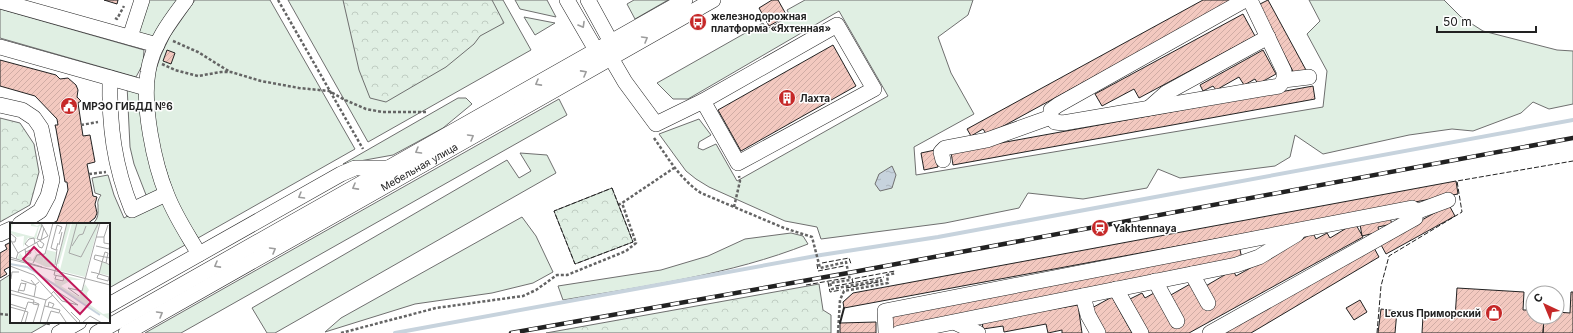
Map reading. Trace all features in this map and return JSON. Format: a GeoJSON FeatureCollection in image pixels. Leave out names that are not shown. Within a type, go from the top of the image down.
{"type":"FeatureCollection","features":[{"type":"Feature","properties":{"kind":"street"},"geometry":{"type":"LineString","coordinates":[[130,37],[142,0]]}},
{"type":"Feature","properties":{"kind":"street"},"geometry":{"type":"LineString","coordinates":[[186,0],[176,12],[159,41],[151,59],[146,88],[152,142],[166,194],[199,254]]}},
{"type":"Feature","properties":{"kind":"street"},"geometry":{"type":"LineString","coordinates":[[568,0],[596,50],[611,58]]}},
{"type":"Feature","properties":{"kind":"street"},"geometry":{"type":"LineString","coordinates":[[588,0],[611,42],[611,58],[625,82],[656,124],[703,101],[837,25],[874,89],[738,163],[703,101]]}},
{"type":"Feature","properties":{"kind":"street"},"geometry":{"type":"LineString","coordinates":[[611,42],[685,0]]}},
{"type":"Feature","properties":{"kind":"street","name":"Мебельная улица"},"geometry":{"type":"LineString","coordinates":[[126,333],[713,0]]}},
{"type":"Feature","properties":{"kind":"street"},"geometry":{"type":"LineString","coordinates":[[1245,0],[1058,105],[1051,110],[1051,117],[1055,122],[1063,123],[1279,86],[1284,80],[1284,71],[1250,0]]}},
{"type":"Feature","properties":{"kind":"street"},"geometry":{"type":"LineString","coordinates":[[0,1],[130,37],[159,41]]}},
{"type":"Feature","properties":{"kind":"street"},"geometry":{"type":"LineString","coordinates":[[1149,108],[1166,93],[1268,37]]}},
{"type":"Feature","properties":{"kind":"street","name":"Мебельная улица"},"geometry":{"type":"LineString","coordinates":[[97,333],[611,42]]}},
{"type":"Feature","properties":{"kind":"street"},"geometry":{"type":"LineString","coordinates":[[0,47],[146,88]]}},
{"type":"Feature","properties":{"kind":"street"},"geometry":{"type":"LineString","coordinates":[[1284,80],[1309,77]]}},
{"type":"Feature","properties":{"kind":"street"},"geometry":{"type":"LineString","coordinates":[[110,78],[110,120],[118,170],[132,210],[166,194]]}},
{"type":"Feature","properties":{"kind":"street"},"geometry":{"type":"LineString","coordinates":[[0,105],[22,110],[34,118],[38,123],[42,132],[52,180],[48,196],[40,211],[22,223]]}},
{"type":"Feature","properties":{"kind":"street"},"geometry":{"type":"LineString","coordinates":[[942,160],[941,152],[945,148],[987,140],[1051,117]]}},
{"type":"Feature","properties":{"kind":"street"},"geometry":{"type":"LineString","coordinates":[[110,304],[341,174],[355,168],[389,168]]}},
{"type":"Feature","properties":{"kind":"street"},"geometry":{"type":"LineString","coordinates":[[1413,213],[1448,200]]}},
{"type":"Feature","properties":{"kind":"street"},"geometry":{"type":"LineString","coordinates":[[886,333],[885,311],[1412,208],[1415,218],[1210,333]]}},
{"type":"Feature","properties":{"kind":"street"},"geometry":{"type":"LineString","coordinates":[[0,234],[10,229]]}},
{"type":"Feature","properties":{"kind":"street"},"geometry":{"type":"LineString","coordinates":[[899,333],[1236,265],[1259,257],[1276,248],[1304,229]]}},
{"type":"Feature","properties":{"kind":"street"},"geometry":{"type":"LineString","coordinates":[[1192,274],[1208,303]]}},
{"type":"Feature","properties":{"kind":"street"},"geometry":{"type":"LineString","coordinates":[[1155,281],[1176,321]]}},
{"type":"Feature","properties":{"kind":"street"},"geometry":{"type":"LineString","coordinates":[[1116,289],[1141,333]]}},
{"type":"Feature","properties":{"kind":"street"},"geometry":{"type":"LineString","coordinates":[[1083,296],[1088,315],[1098,333]]}},
{"type":"Feature","properties":{"kind":"street"},"geometry":{"type":"LineString","coordinates":[[57,329],[76,323]]}},
{"type":"Feature","properties":{"kind":"street"},"geometry":{"type":"LineString","coordinates":[[956,323],[978,333]]}},
{"type":"Feature","properties":{"kind":"path"},"geometry":{"type":"LineString","coordinates":[[110,17],[118,19],[127,0]]}},
{"type":"Feature","properties":{"kind":"path"},"geometry":{"type":"LineString","coordinates":[[278,0],[362,149]]}},
{"type":"Feature","properties":{"kind":"path"},"geometry":{"type":"LineString","coordinates":[[159,41],[194,49],[231,72],[261,81],[299,88],[329,91],[366,109],[382,112],[428,112]]}},
{"type":"Feature","properties":{"kind":"path"},"geometry":{"type":"LineString","coordinates":[[151,59],[175,70],[198,76],[221,72],[231,72]]}},
{"type":"Feature","properties":{"kind":"path"},"geometry":{"type":"LineString","coordinates":[[81,124],[110,120]]}},
{"type":"Feature","properties":{"kind":"path"},"geometry":{"type":"LineString","coordinates":[[734,207],[740,181],[738,163]]}},
{"type":"Feature","properties":{"kind":"path"},"geometry":{"type":"LineString","coordinates":[[618,205],[674,168]]}},
{"type":"Feature","properties":{"kind":"path"},"geometry":{"type":"LineString","coordinates":[[89,174],[118,170]]}},
{"type":"Feature","properties":{"kind":"path"},"geometry":{"type":"LineString","coordinates":[[692,187],[702,193],[784,228],[812,237],[820,268],[846,262],[850,280],[830,283],[832,289],[881,280],[882,284]]}},
{"type":"Feature","properties":{"kind":"path"},"geometry":{"type":"LineString","coordinates":[[341,333],[436,308],[523,296],[536,290],[557,275],[567,275],[626,251],[636,243],[622,203]]}},
{"type":"Feature","properties":{"kind":"path"},"geometry":{"type":"LineString","coordinates":[[844,291],[888,283],[886,275],[896,273]]}},
{"type":"Feature","properties":{"kind":"path"},"geometry":{"type":"LineString","coordinates":[[838,333],[840,300],[844,291],[843,287]]}},
{"type":"Feature","properties":{"kind":"path"},"geometry":{"type":"LineString","coordinates":[[0,314],[10,315]]}},
{"type":"Feature","properties":{"kind":"path"},"geometry":{"type":"LineString","coordinates":[[40,323],[57,329]]}},
{"type":"Feature","properties":{"kind":"green space"},"geometry":{"type":"Polygon","coordinates":[[[146,0],[181,0],[155,39],[135,35],[146,0]]]}},
{"type":"Feature","properties":{"kind":"green space"},"geometry":{"type":"Polygon","coordinates":[[[195,0],[270,0],[355,149],[198,238],[177,204],[157,142],[153,101],[153,78],[161,55],[170,36],[195,0]]]}},
{"type":"Feature","properties":{"kind":"green space"},"geometry":{"type":"Polygon","coordinates":[[[288,0],[503,0],[531,50],[368,142],[288,0]]]}},
{"type":"Feature","properties":{"kind":"green space"},"geometry":{"type":"Polygon","coordinates":[[[343,0],[492,0],[504,23],[480,36],[474,44],[446,67],[386,102],[370,98],[359,70],[343,0]]]}},
{"type":"Feature","properties":{"kind":"green space"},"geometry":{"type":"Polygon","coordinates":[[[515,0],[547,0],[556,17],[520,9],[515,0]]]}},
{"type":"Feature","properties":{"kind":"green space"},"geometry":{"type":"Polygon","coordinates":[[[634,0],[668,0],[635,19],[627,4],[634,0]]]}},
{"type":"Feature","properties":{"kind":"green space"},"geometry":{"type":"Polygon","coordinates":[[[805,0],[973,0],[968,15],[938,37],[951,73],[974,114],[914,147],[916,175],[1323,107],[1327,71],[1307,34],[1320,21],[1309,0],[1444,0],[1461,17],[1483,31],[1557,50],[1573,51],[1573,104],[1549,109],[1533,102],[1521,113],[1473,131],[1452,129],[1409,135],[1323,154],[1295,135],[1290,157],[1275,166],[1180,178],[1158,169],[1147,188],[1083,199],[1028,193],[1019,208],[945,223],[821,239],[817,227],[785,221],[709,187],[696,179],[686,171],[659,134],[699,119],[711,135],[699,142],[698,148],[703,150],[716,144],[737,181],[888,96],[839,11],[688,99],[673,99],[657,83],[763,23],[767,29],[790,16],[787,10],[805,0]]]}},
{"type":"Feature","properties":{"kind":"green space"},"geometry":{"type":"Polygon","coordinates":[[[0,9],[144,50],[143,64],[136,77],[0,38],[0,9]]]}},
{"type":"Feature","properties":{"kind":"green space"},"geometry":{"type":"Polygon","coordinates":[[[524,17],[555,23],[535,35],[524,17]]]}},
{"type":"Feature","properties":{"kind":"green space"},"geometry":{"type":"Polygon","coordinates":[[[127,85],[142,93],[161,191],[148,200],[134,164],[130,147],[127,85]]]}},
{"type":"Feature","properties":{"kind":"green space"},"geometry":{"type":"Polygon","coordinates":[[[458,98],[466,98],[472,104],[443,128],[393,155],[343,164],[458,98]]]}},
{"type":"Feature","properties":{"kind":"green space"},"geometry":{"type":"Polygon","coordinates":[[[559,99],[567,115],[181,333],[145,333],[559,99]]]}},
{"type":"Feature","properties":{"kind":"green space"},"geometry":{"type":"Polygon","coordinates":[[[0,118],[20,123],[34,144],[39,172],[30,205],[0,222],[0,118]]]}},
{"type":"Feature","properties":{"kind":"green space"},"geometry":{"type":"Polygon","coordinates":[[[520,153],[547,155],[556,173],[275,333],[267,333],[252,308],[507,160],[519,178],[531,171],[520,153]]]}},
{"type":"Feature","properties":{"kind":"green space"},"geometry":{"type":"Polygon","coordinates":[[[108,175],[114,195],[124,218],[157,201],[163,202],[185,245],[110,287],[110,223],[93,223],[97,218],[98,201],[101,195],[95,193],[92,178],[108,175]]]}},
{"type":"Feature","properties":{"kind":"green space"},"geometry":{"type":"Polygon","coordinates":[[[612,188],[633,242],[575,264],[554,211],[612,188]]]}},
{"type":"Feature","properties":{"kind":"green space"},"geometry":{"type":"Polygon","coordinates":[[[522,217],[536,236],[553,272],[533,283],[492,293],[415,304],[325,332],[341,318],[522,217]]]}},
{"type":"Feature","properties":{"kind":"green space"},"geometry":{"type":"Polygon","coordinates":[[[791,233],[803,236],[808,244],[778,255],[718,272],[563,300],[558,286],[661,270],[708,256],[745,239],[791,233]]]}},
{"type":"Feature","properties":{"kind":"green space"},"geometry":{"type":"Polygon","coordinates":[[[10,275],[10,323],[48,323],[31,333],[0,333],[0,281],[10,275]]]}},
{"type":"Feature","properties":{"kind":"green space"},"geometry":{"type":"Polygon","coordinates":[[[819,284],[823,310],[831,315],[831,333],[546,333],[819,284]]]}},
{"type":"Feature","properties":{"kind":"water"},"geometry":{"type":"Polygon","coordinates":[[[892,166],[896,175],[892,188],[880,191],[875,184],[879,174],[892,166]]]}},
{"type":"Feature","properties":{"kind":"building"},"geometry":{"type":"Polygon","coordinates":[[[104,0],[118,0],[117,4],[104,0]]]}},
{"type":"Feature","properties":{"kind":"building"},"geometry":{"type":"Polygon","coordinates":[[[772,0],[778,0],[787,16],[769,26],[759,8],[772,0]]]}},
{"type":"Feature","properties":{"kind":"building"},"geometry":{"type":"Polygon","coordinates":[[[1203,0],[1234,0],[987,135],[983,129],[971,136],[967,129],[1203,0]]]}},
{"type":"Feature","properties":{"kind":"building"},"geometry":{"type":"Polygon","coordinates":[[[1268,0],[1306,70],[1295,75],[1258,5],[1268,0]]]}},
{"type":"Feature","properties":{"kind":"building"},"geometry":{"type":"Polygon","coordinates":[[[1243,14],[1255,36],[1139,98],[1134,89],[1102,106],[1095,94],[1243,14]]]}},
{"type":"Feature","properties":{"kind":"building","name":"Лахта"},"geometry":{"type":"Polygon","coordinates":[[[833,45],[856,86],[741,151],[718,110],[833,45]]]}},
{"type":"Feature","properties":{"kind":"building"},"geometry":{"type":"Polygon","coordinates":[[[167,50],[175,53],[171,64],[163,61],[167,50]]]}},
{"type":"Feature","properties":{"kind":"building"},"geometry":{"type":"Polygon","coordinates":[[[1263,50],[1276,74],[1258,84],[1255,79],[1244,85],[1239,77],[1216,90],[1213,86],[1203,91],[1200,85],[1263,50]]]}},
{"type":"Feature","properties":{"kind":"building"},"geometry":{"type":"Polygon","coordinates":[[[0,60],[56,75],[60,79],[68,78],[76,85],[78,90],[77,97],[81,101],[78,103],[83,136],[90,135],[95,162],[87,164],[93,196],[97,197],[95,204],[97,213],[95,218],[88,223],[53,223],[57,221],[68,190],[67,182],[65,182],[55,125],[58,125],[57,119],[35,96],[0,86],[0,60]]]}},
{"type":"Feature","properties":{"kind":"building"},"geometry":{"type":"Polygon","coordinates":[[[1313,86],[1315,99],[953,165],[951,152],[1313,86]]]}},
{"type":"Feature","properties":{"kind":"building"},"geometry":{"type":"Polygon","coordinates":[[[935,150],[938,167],[924,170],[921,153],[935,150]]]}},
{"type":"Feature","properties":{"kind":"building"},"geometry":{"type":"Polygon","coordinates":[[[1456,181],[1458,194],[844,308],[843,302],[853,293],[1456,181]]]}},
{"type":"Feature","properties":{"kind":"building"},"geometry":{"type":"Polygon","coordinates":[[[1449,205],[1455,216],[1386,254],[1380,243],[1449,205]]]}},
{"type":"Feature","properties":{"kind":"building"},"geometry":{"type":"Polygon","coordinates":[[[1390,218],[1392,224],[1378,227],[1379,232],[1362,236],[1360,224],[1390,218]]]}},
{"type":"Feature","properties":{"kind":"building"},"geometry":{"type":"Polygon","coordinates":[[[1355,223],[1363,237],[1189,333],[1149,333],[1130,299],[1142,293],[1145,298],[1154,293],[1173,328],[1184,322],[1169,296],[1192,283],[1204,287],[1233,270],[1236,276],[1313,233],[1316,239],[1327,233],[1330,238],[1355,223]]]}},
{"type":"Feature","properties":{"kind":"building"},"geometry":{"type":"Polygon","coordinates":[[[10,242],[10,267],[4,270],[7,274],[0,278],[0,253],[7,249],[5,245],[10,242]]]}},
{"type":"Feature","properties":{"kind":"building"},"geometry":{"type":"Polygon","coordinates":[[[1239,245],[1242,259],[890,330],[887,316],[1239,245]]]}},
{"type":"Feature","properties":{"kind":"building"},"geometry":{"type":"Polygon","coordinates":[[[1373,246],[1379,257],[1251,333],[1222,333],[1373,246]]]}},
{"type":"Feature","properties":{"kind":"building","name":"Lexus Приморский"},"geometry":{"type":"Polygon","coordinates":[[[1457,288],[1524,292],[1523,310],[1525,310],[1525,325],[1544,325],[1543,333],[1422,333],[1423,316],[1455,318],[1457,288]]]}},
{"type":"Feature","properties":{"kind":"building"},"geometry":{"type":"Polygon","coordinates":[[[1571,292],[1573,292],[1573,333],[1543,333],[1544,325],[1565,325],[1565,313],[1570,313],[1571,292]]]}},
{"type":"Feature","properties":{"kind":"building"},"geometry":{"type":"Polygon","coordinates":[[[1112,297],[1132,333],[1103,333],[1090,309],[1112,297]]]}},
{"type":"Feature","properties":{"kind":"building"},"geometry":{"type":"Polygon","coordinates":[[[1360,300],[1367,312],[1354,320],[1346,308],[1360,300]]]}},
{"type":"Feature","properties":{"kind":"building"},"geometry":{"type":"Polygon","coordinates":[[[1078,305],[1082,333],[1062,333],[1062,330],[1048,333],[1046,324],[1004,332],[1003,326],[983,329],[982,321],[1078,305]]]}},
{"type":"Feature","properties":{"kind":"building"},"geometry":{"type":"Polygon","coordinates":[[[1381,309],[1397,311],[1395,333],[1378,333],[1381,309]]]}},
{"type":"Feature","properties":{"kind":"building"},"geometry":{"type":"Polygon","coordinates":[[[876,322],[876,333],[840,333],[840,323],[876,322]]]}},
{"type":"Feature","properties":{"kind":"waterway"},"geometry":{"type":"LineString","coordinates":[[395,333],[821,255],[938,237],[1573,120]]}},
{"type":"Feature","properties":{"kind":"railway"},"geometry":{"type":"LineString","coordinates":[[511,333],[848,273],[1573,138]]}},
{"type":"Feature","properties":{"kind":"fence"},"geometry":{"type":"LineString","coordinates":[[1377,333],[1381,286],[1389,256],[1462,212],[1457,181],[1573,161]]}},
{"type":"Feature","properties":{"kind":"fence"},"geometry":{"type":"LineString","coordinates":[[612,188],[633,242],[575,264],[554,211],[612,188]]}},
{"type":"Feature","properties":{"kind":"fence"},"geometry":{"type":"LineString","coordinates":[[822,263],[849,258],[851,264]]}},
{"type":"Feature","properties":{"kind":"fence"},"geometry":{"type":"LineString","coordinates":[[817,264],[818,271],[844,266]]}},
{"type":"Feature","properties":{"kind":"fence"},"geometry":{"type":"LineString","coordinates":[[853,283],[852,279],[895,271]]}},
{"type":"Feature","properties":{"kind":"fence"},"geometry":{"type":"LineString","coordinates":[[835,286],[884,277]]}},
{"type":"Feature","properties":{"kind":"fence"},"geometry":{"type":"LineString","coordinates":[[806,285],[846,278]]}},
{"type":"Feature","properties":{"kind":"fence"},"geometry":{"type":"LineString","coordinates":[[828,282],[830,292],[841,290]]}},
{"type":"Feature","properties":{"kind":"fence"},"geometry":{"type":"LineString","coordinates":[[846,288],[879,282]]}},
{"type":"Feature","properties":{"kind":"wall"},"geometry":{"type":"LineString","coordinates":[[840,323],[844,308]]}},
{"type":"Feature","properties":{"kind":"place","name":"железнодорожная платформа «Яхтенная»"},"geometry":{"type":"Point","coordinates":[698,22]}},
{"type":"Feature","properties":{"kind":"place","name":"Лахта"},"geometry":{"type":"Point","coordinates":[787,98]}},
{"type":"Feature","properties":{"kind":"place","name":"МРЭО ГИБДД №6"},"geometry":{"type":"Point","coordinates":[69,106]}},
{"type":"Feature","properties":{"kind":"place","name":"Yakhtennaya"},"geometry":{"type":"Point","coordinates":[1100,228]}},
{"type":"Feature","properties":{"kind":"place","name":"Lexus Приморский"},"geometry":{"type":"Point","coordinates":[1494,313]}}]}
